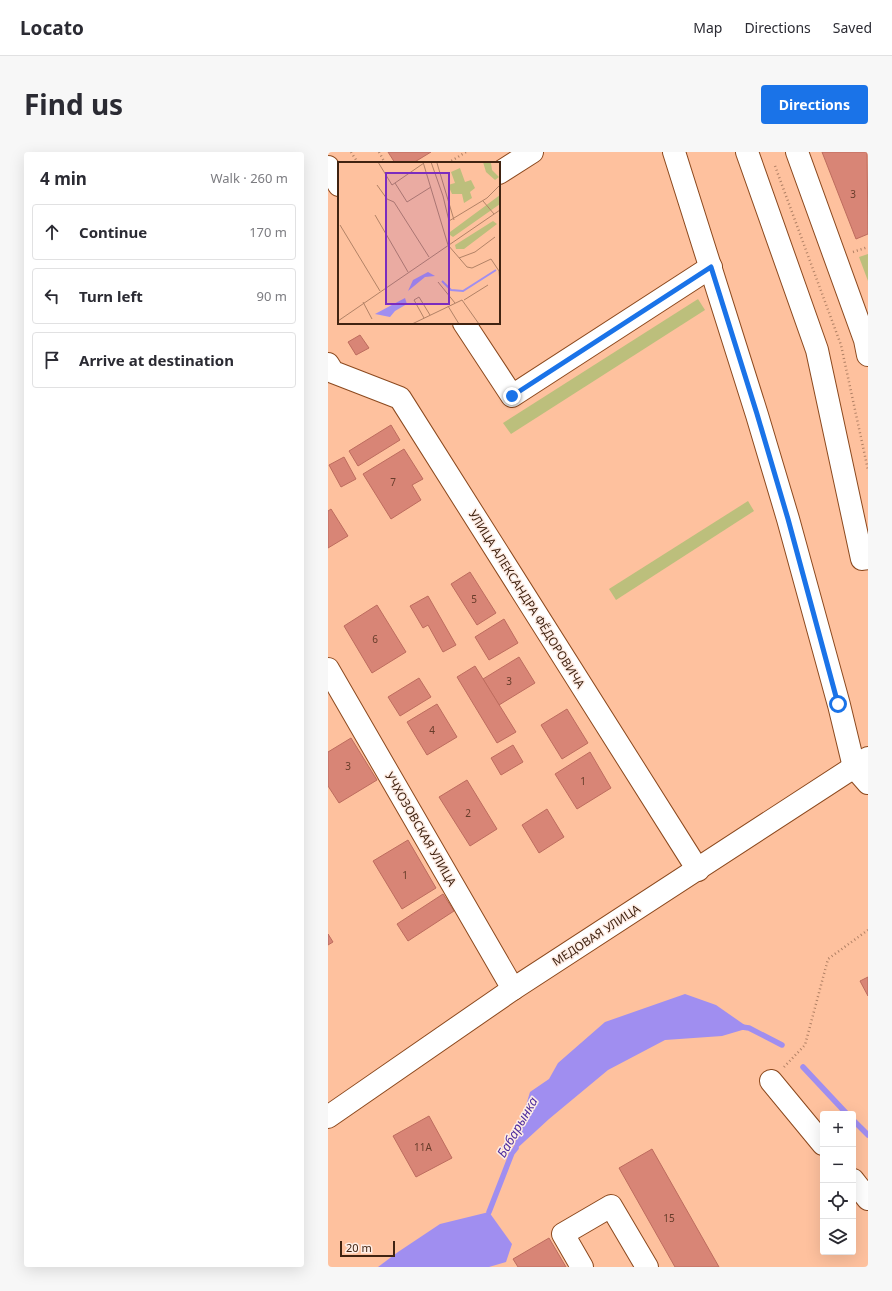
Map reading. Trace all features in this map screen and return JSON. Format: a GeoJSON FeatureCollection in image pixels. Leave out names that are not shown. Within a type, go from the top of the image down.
{"type":"FeatureCollection","features":[{"type":"Feature","properties":{"kind":"street"},"geometry":{"type":"LineString","coordinates":[[500,172],[532,152]]}},
{"type":"Feature","properties":{"kind":"street"},"geometry":{"type":"LineString","coordinates":[[674,152],[757,414],[788,519],[838,704],[863,769]]}},
{"type":"Feature","properties":{"kind":"street"},"geometry":{"type":"LineString","coordinates":[[747,152],[817,350],[862,559],[868,558]]}},
{"type":"Feature","properties":{"kind":"street"},"geometry":{"type":"LineString","coordinates":[[798,152],[865,340],[868,355]]}},
{"type":"Feature","properties":{"kind":"street"},"geometry":{"type":"LineString","coordinates":[[328,168],[338,183]]}},
{"type":"Feature","properties":{"kind":"street"},"geometry":{"type":"LineString","coordinates":[[465,324],[512,396],[711,267]]}},
{"type":"Feature","properties":{"kind":"street","name":"УЛИЦА АЛЕКСАНДРА ФЁДОРОВИЧА"},"geometry":{"type":"LineString","coordinates":[[328,364],[333,372],[400,398],[698,870]]}},
{"type":"Feature","properties":{"kind":"street","name":"УЧХОЗОВСКАЯ УЛИЦА"},"geometry":{"type":"LineString","coordinates":[[328,669],[513,989]]}},
{"type":"Feature","properties":{"kind":"street","name":"МЕДОВАЯ УЛИЦА"},"geometry":{"type":"LineString","coordinates":[[328,1117],[513,989],[698,870],[863,769]]}},
{"type":"Feature","properties":{"kind":"street"},"geometry":{"type":"LineString","coordinates":[[771,1081],[820,1140]]}},
{"type":"Feature","properties":{"kind":"street"},"geometry":{"type":"LineString","coordinates":[[855,1183],[868,1199]]}},
{"type":"Feature","properties":{"kind":"street"},"geometry":{"type":"LineString","coordinates":[[582,1267],[563,1234],[611,1206],[647,1267]]}},
{"type":"Feature","properties":{"kind":"path"},"geometry":{"type":"LineString","coordinates":[[351,152],[357,162]]}},
{"type":"Feature","properties":{"kind":"path"},"geometry":{"type":"LineString","coordinates":[[379,152],[384,162]]}},
{"type":"Feature","properties":{"kind":"path"},"geometry":{"type":"LineString","coordinates":[[450,162],[466,152]]}},
{"type":"Feature","properties":{"kind":"path"},"geometry":{"type":"LineString","coordinates":[[848,254],[868,247]]}},
{"type":"Feature","properties":{"kind":"path"},"geometry":{"type":"LineString","coordinates":[[771,1081],[805,1045],[828,959],[868,930]]}},
{"type":"Feature","properties":{"kind":"green space"},"geometry":{"type":"Polygon","coordinates":[[[868,254],[868,281],[859,257],[868,254]]]}},
{"type":"Feature","properties":{"kind":"green space"},"geometry":{"type":"Polygon","coordinates":[[[698,299],[705,310],[511,434],[503,423],[698,299]]]}},
{"type":"Feature","properties":{"kind":"green space"},"geometry":{"type":"Polygon","coordinates":[[[748,501],[754,511],[616,600],[609,589],[748,501]]]}},
{"type":"Feature","properties":{"kind":"shaded area"},"geometry":{"type":"Polygon","coordinates":[[[685,994],[716,1005],[749,1028],[722,1036],[665,1040],[608,1070],[549,1119],[512,1153],[530,1092],[549,1079],[558,1063],[605,1022],[685,994]]]}},
{"type":"Feature","properties":{"kind":"shaded area"},"geometry":{"type":"Polygon","coordinates":[[[489,1212],[512,1244],[506,1262],[489,1267],[378,1267],[440,1224],[489,1212]]]}},
{"type":"Feature","properties":{"kind":"building"},"geometry":{"type":"Polygon","coordinates":[[[388,152],[431,152],[415,162],[394,162],[388,152]]]}},
{"type":"Feature","properties":{"kind":"building"},"geometry":{"type":"Polygon","coordinates":[[[822,152],[867,152],[868,234],[856,239],[822,152]]]}},
{"type":"Feature","properties":{"kind":"building"},"geometry":{"type":"Polygon","coordinates":[[[360,335],[369,348],[356,355],[348,342],[360,335]]]}},
{"type":"Feature","properties":{"kind":"building"},"geometry":{"type":"Polygon","coordinates":[[[391,425],[400,440],[358,466],[349,451],[391,425]]]}},
{"type":"Feature","properties":{"kind":"building"},"geometry":{"type":"Polygon","coordinates":[[[404,449],[423,479],[412,485],[421,500],[391,519],[363,474],[404,449]]]}},
{"type":"Feature","properties":{"kind":"building"},"geometry":{"type":"Polygon","coordinates":[[[344,457],[356,479],[341,487],[329,465],[344,457]]]}},
{"type":"Feature","properties":{"kind":"building"},"geometry":{"type":"Polygon","coordinates":[[[331,509],[348,536],[328,548],[328,511],[331,509]]]}},
{"type":"Feature","properties":{"kind":"building"},"geometry":{"type":"Polygon","coordinates":[[[470,572],[496,613],[477,625],[451,584],[470,572]]]}},
{"type":"Feature","properties":{"kind":"building"},"geometry":{"type":"Polygon","coordinates":[[[428,596],[456,645],[443,652],[428,625],[423,628],[410,606],[428,596]]]}},
{"type":"Feature","properties":{"kind":"building"},"geometry":{"type":"Polygon","coordinates":[[[377,605],[406,652],[372,673],[344,626],[377,605]]]}},
{"type":"Feature","properties":{"kind":"building"},"geometry":{"type":"Polygon","coordinates":[[[504,619],[518,643],[489,660],[475,637],[504,619]]]}},
{"type":"Feature","properties":{"kind":"building"},"geometry":{"type":"Polygon","coordinates":[[[519,657],[535,683],[499,705],[483,679],[519,657]]]}},
{"type":"Feature","properties":{"kind":"building"},"geometry":{"type":"Polygon","coordinates":[[[475,666],[516,732],[497,743],[457,677],[475,666]]]}},
{"type":"Feature","properties":{"kind":"building"},"geometry":{"type":"Polygon","coordinates":[[[419,678],[431,697],[400,716],[388,697],[419,678]]]}},
{"type":"Feature","properties":{"kind":"building"},"geometry":{"type":"Polygon","coordinates":[[[437,704],[457,737],[427,755],[407,722],[437,704]]]}},
{"type":"Feature","properties":{"kind":"building"},"geometry":{"type":"Polygon","coordinates":[[[567,709],[588,743],[562,759],[541,725],[567,709]]]}},
{"type":"Feature","properties":{"kind":"building"},"geometry":{"type":"Polygon","coordinates":[[[351,738],[377,780],[339,803],[328,786],[328,752],[351,738]]]}},
{"type":"Feature","properties":{"kind":"building"},"geometry":{"type":"Polygon","coordinates":[[[513,745],[523,762],[501,775],[491,758],[513,745]]]}},
{"type":"Feature","properties":{"kind":"building"},"geometry":{"type":"Polygon","coordinates":[[[590,752],[611,788],[577,809],[555,774],[590,752]]]}},
{"type":"Feature","properties":{"kind":"building"},"geometry":{"type":"Polygon","coordinates":[[[467,780],[497,829],[470,846],[439,797],[467,780]]]}},
{"type":"Feature","properties":{"kind":"building"},"geometry":{"type":"Polygon","coordinates":[[[547,809],[564,837],[539,853],[522,825],[547,809]]]}},
{"type":"Feature","properties":{"kind":"building"},"geometry":{"type":"Polygon","coordinates":[[[408,840],[436,888],[402,909],[373,861],[408,840]]]}},
{"type":"Feature","properties":{"kind":"building"},"geometry":{"type":"Polygon","coordinates":[[[443,894],[454,911],[408,941],[397,924],[443,894]]]}},
{"type":"Feature","properties":{"kind":"building"},"geometry":{"type":"Polygon","coordinates":[[[328,934],[333,942],[328,945],[328,934]]]}},
{"type":"Feature","properties":{"kind":"building"},"geometry":{"type":"Polygon","coordinates":[[[868,977],[868,996],[860,981],[868,977]]]}},
{"type":"Feature","properties":{"kind":"building"},"geometry":{"type":"Polygon","coordinates":[[[429,1116],[452,1158],[416,1177],[393,1136],[429,1116]]]}},
{"type":"Feature","properties":{"kind":"building"},"geometry":{"type":"Polygon","coordinates":[[[652,1149],[719,1267],[675,1267],[619,1168],[652,1149]]]}},
{"type":"Feature","properties":{"kind":"building"},"geometry":{"type":"Polygon","coordinates":[[[549,1238],[566,1267],[518,1267],[513,1259],[549,1238]]]}},
{"type":"Feature","properties":{"kind":"waterway","name":"Бабарынка"},"geometry":{"type":"LineString","coordinates":[[742,1027],[749,1028],[782,1045]]}},
{"type":"Feature","properties":{"kind":"waterway","name":"Бабарынка"},"geometry":{"type":"LineString","coordinates":[[803,1067],[844,1111]]}},
{"type":"Feature","properties":{"kind":"waterway","name":"Бабарынка"},"geometry":{"type":"LineString","coordinates":[[856,1123],[868,1135]]}},
{"type":"Feature","properties":{"kind":"waterway","name":"Бабарынка"},"geometry":{"type":"LineString","coordinates":[[489,1212],[512,1153],[516,1148]]}},
{"type":"Feature","properties":{"kind":"route"},"geometry":{"type":"LineString","coordinates":[[512,396],[711,267],[788,519],[838,704]]}}]}
